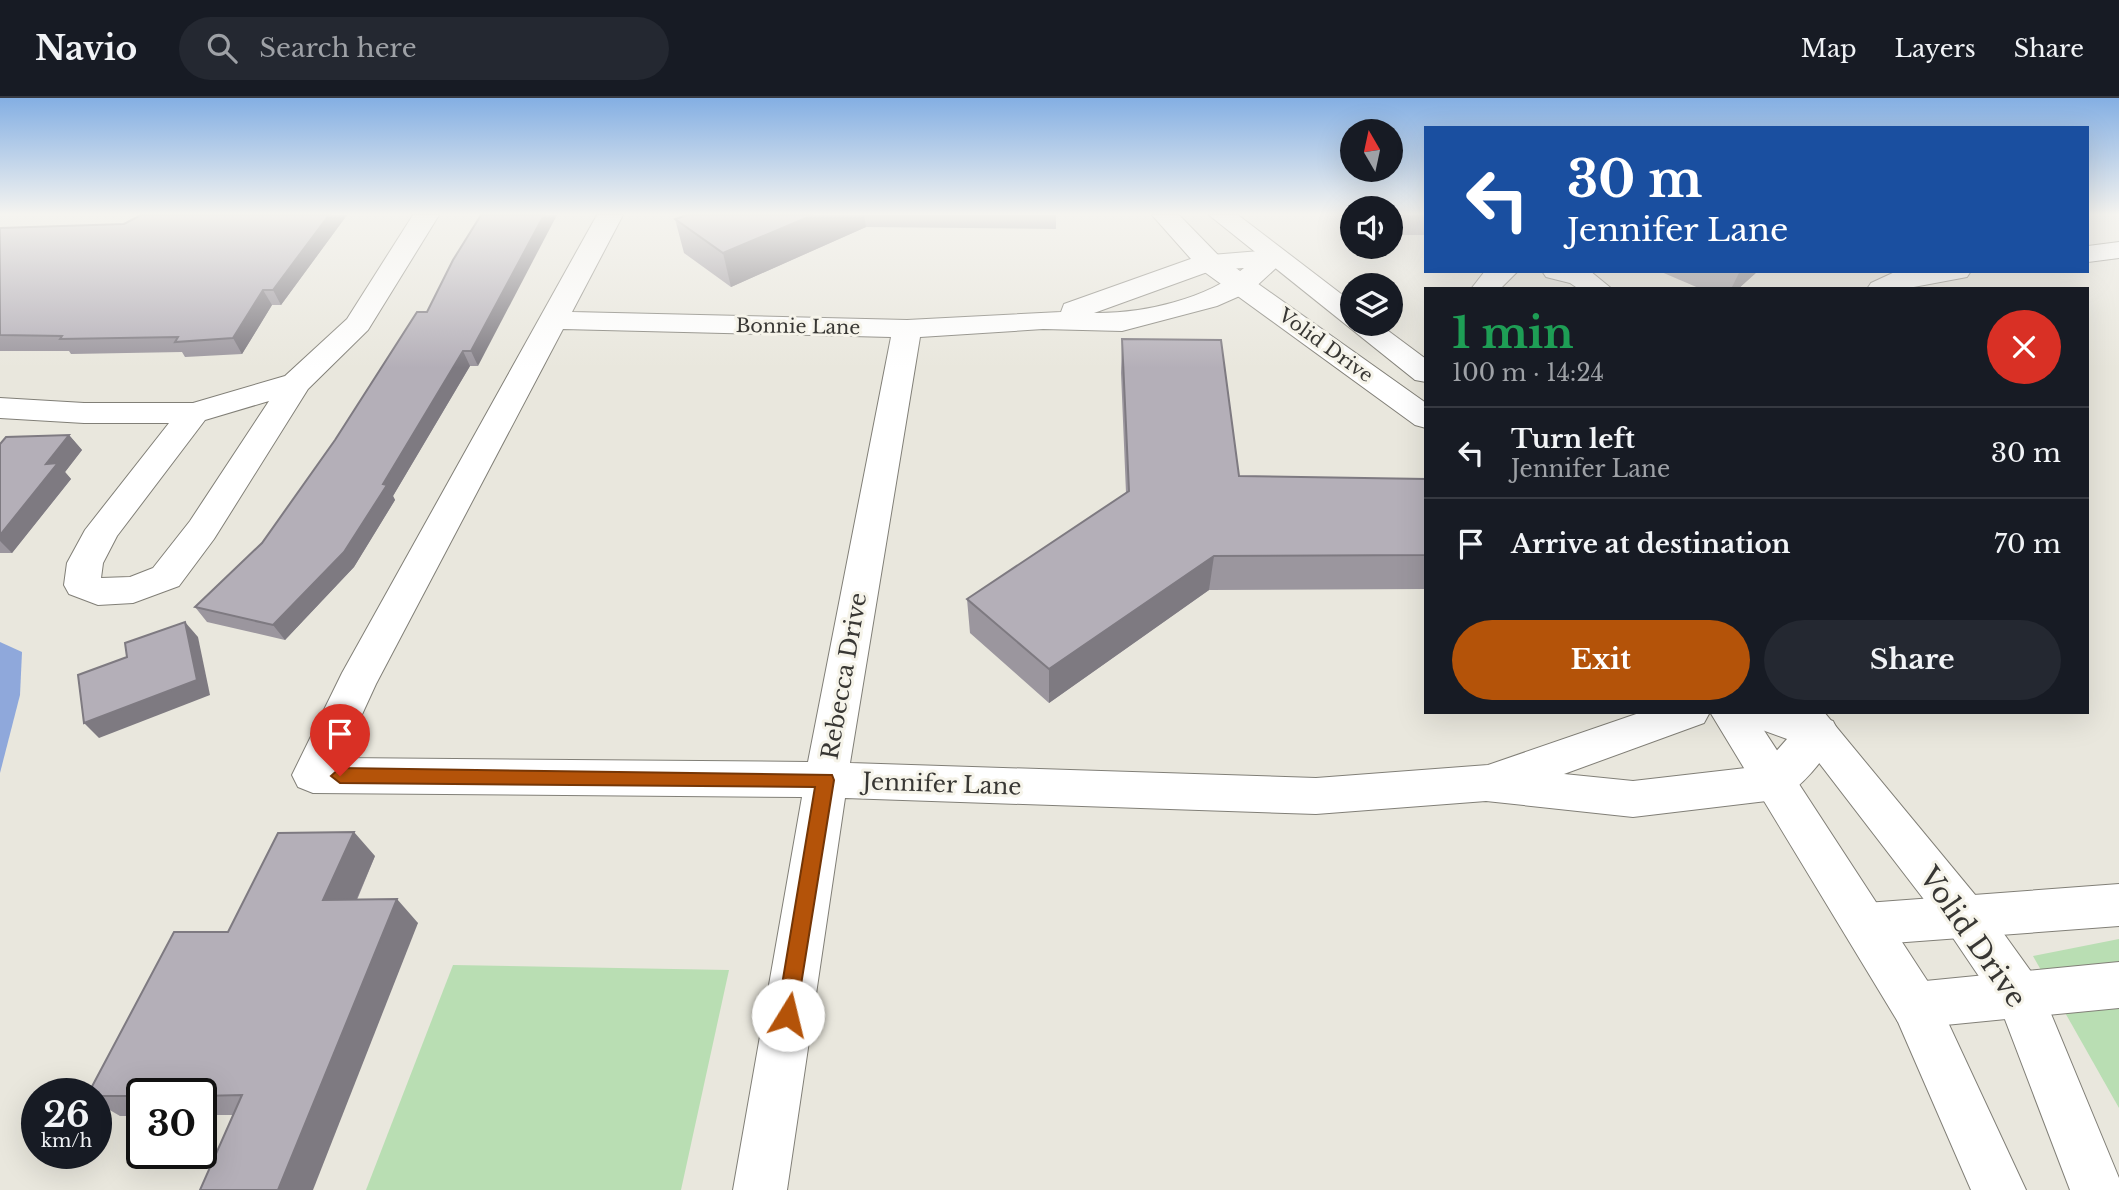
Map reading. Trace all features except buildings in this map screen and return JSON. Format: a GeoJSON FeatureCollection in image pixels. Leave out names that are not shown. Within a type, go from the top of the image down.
{"type":"FeatureCollection","features":[{"type":"Feature","properties":{"kind":"street"},"geometry":{"type":"LineString","coordinates":[[194,414],[103,530],[85,563],[82,585],[98,592],[134,590],[166,578],[202,530],[296,383],[358,324],[394,266]]}},
{"type":"Feature","properties":{"kind":"street"},"geometry":{"type":"LineString","coordinates":[[552,320],[582,266]]}},
{"type":"Feature","properties":{"kind":"street","name":"Bonnie Lane"},"geometry":{"type":"LineString","coordinates":[[1043,320],[1198,266]]}},
{"type":"Feature","properties":{"kind":"street","name":"Volid Drive"},"geometry":{"type":"LineString","coordinates":[[1215,266],[1424,417]]}},
{"type":"Feature","properties":{"kind":"street","name":"Bonnie Lane"},"geometry":{"type":"LineString","coordinates":[[552,320],[907,329],[1043,320],[1122,322],[1207,300],[1241,285],[1264,266]]}},
{"type":"Feature","properties":{"kind":"street","name":"Volid Drive"},"geometry":{"type":"LineString","coordinates":[[1284,266],[1340,307]]}},
{"type":"Feature","properties":{"kind":"street"},"geometry":{"type":"LineString","coordinates":[[1487,287],[1497,273]]}},
{"type":"Feature","properties":{"kind":"street"},"geometry":{"type":"LineString","coordinates":[[1564,273],[1580,277],[1595,287]]}},
{"type":"Feature","properties":{"kind":"street"},"geometry":{"type":"LineString","coordinates":[[1889,280],[1941,273]]}},
{"type":"Feature","properties":{"kind":"street","name":"Jennifer Lane"},"geometry":{"type":"LineString","coordinates":[[552,320],[356,684],[313,775],[825,780],[1316,796],[1486,783],[1633,799],[1775,782]]}},
{"type":"Feature","properties":{"kind":"street","name":"Rebecca Drive"},"geometry":{"type":"LineString","coordinates":[[760,1190],[825,780],[907,329]]}},
{"type":"Feature","properties":{"kind":"street","name":"Volid Drive"},"geometry":{"type":"LineString","coordinates":[[1377,336],[1424,371]]}},
{"type":"Feature","properties":{"kind":"street"},"geometry":{"type":"LineString","coordinates":[[0,408],[84,413],[194,414],[296,383]]}},
{"type":"Feature","properties":{"kind":"street","name":"Jennifer Lane"},"geometry":{"type":"LineString","coordinates":[[1486,783],[1684,714]]}},
{"type":"Feature","properties":{"kind":"street"},"geometry":{"type":"LineString","coordinates":[[1731,714],[1915,1005],[1999,1190]]}},
{"type":"Feature","properties":{"kind":"street"},"geometry":{"type":"LineString","coordinates":[[1767,714],[1809,722],[1775,782]]}},
{"type":"Feature","properties":{"kind":"street","name":"Volid Drive"},"geometry":{"type":"LineString","coordinates":[[1809,722],[1965,917],[2020,996],[2097,1190]]}},
{"type":"Feature","properties":{"kind":"street"},"geometry":{"type":"LineString","coordinates":[[1866,924],[2119,905]]}},
{"type":"Feature","properties":{"kind":"street"},"geometry":{"type":"LineString","coordinates":[[1915,1005],[2119,985]]}},
{"type":"Feature","properties":{"kind":"green space"},"geometry":{"type":"Polygon","coordinates":[[[2119,939],[2119,1108],[2033,956],[2119,939]]]}},
{"type":"Feature","properties":{"kind":"green space"},"geometry":{"type":"Polygon","coordinates":[[[453,965],[729,970],[681,1190],[366,1190],[453,965]]]}},
{"type":"Feature","properties":{"kind":"water"},"geometry":{"type":"Polygon","coordinates":[[[0,642],[22,652],[20,695],[0,773],[0,642]]]}},
{"type":"Feature","properties":{"kind":"route"},"geometry":{"type":"LineString","coordinates":[[340,776],[825,780],[788,1015]]}}]}
